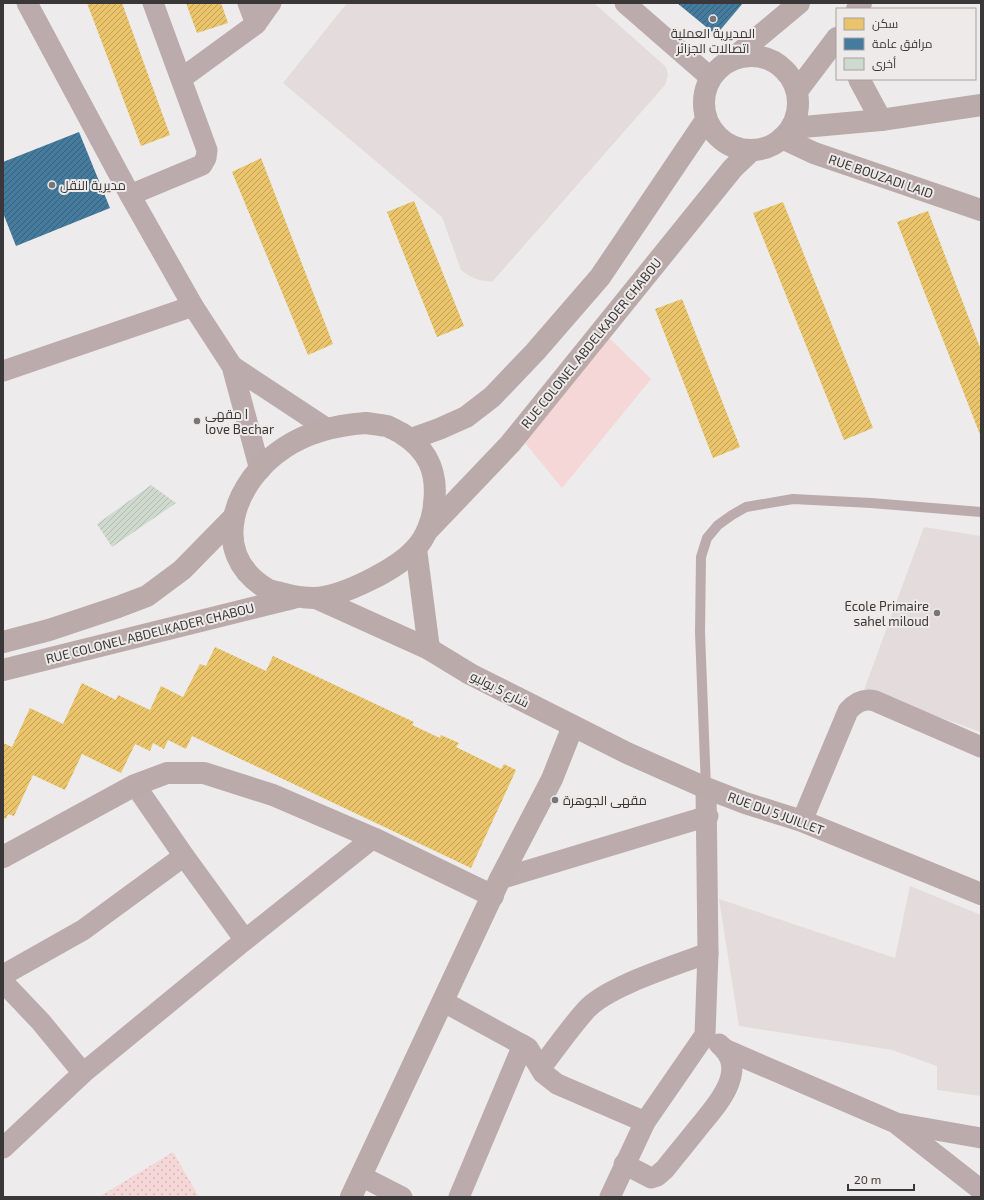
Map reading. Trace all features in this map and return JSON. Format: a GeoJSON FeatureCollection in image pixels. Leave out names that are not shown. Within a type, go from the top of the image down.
{"type":"FeatureCollection","features":[{"type":"Feature","properties":{"kind":"main road"},"geometry":{"type":"LineString","coordinates":[[729,61],[749,56],[770,60],[788,72],[797,91],[799,110],[787,133],[767,149],[751,151],[737,149],[724,142],[714,133],[706,120],[704,98],[711,78],[729,61],[799,3]]}},
{"type":"Feature","properties":{"kind":"main road"},"geometry":{"type":"LineString","coordinates":[[797,91],[836,39]]}},
{"type":"Feature","properties":{"kind":"main road"},"geometry":{"type":"LineString","coordinates":[[860,80],[881,120]]}},
{"type":"Feature","properties":{"kind":"main road"},"geometry":{"type":"LineString","coordinates":[[787,133],[981,105]]}},
{"type":"Feature","properties":{"kind":"main road"},"geometry":{"type":"LineString","coordinates":[[411,439],[466,417],[492,396],[535,352],[600,277],[706,120]]}},
{"type":"Feature","properties":{"kind":"main road","name":"RUE BOUZADI LAID"},"geometry":{"type":"LineString","coordinates":[[787,133],[814,153],[981,210]]}},
{"type":"Feature","properties":{"kind":"main road","name":"RUE COLONEL ABDELKADER CHABOU"},"geometry":{"type":"LineString","coordinates":[[3,670],[155,631],[306,597],[337,593],[383,574],[421,540],[510,444],[733,168],[751,151]]}},
{"type":"Feature","properties":{"kind":"main road"},"geometry":{"type":"LineString","coordinates":[[3,642],[56,627],[147,596],[182,570],[232,518],[242,494],[260,470],[284,448],[326,428],[342,424],[366,423],[389,427],[411,439],[425,454],[430,464],[436,488],[434,511],[421,540],[429,649]]}},
{"type":"Feature","properties":{"kind":"main road","name":"شارع 5 يوليو"},"geometry":{"type":"LineString","coordinates":[[232,518],[232,539],[239,558],[249,575],[268,590],[306,597],[429,649],[470,674],[573,726]]}},
{"type":"Feature","properties":{"kind":"main road"},"geometry":{"type":"LineString","coordinates":[[351,1197],[444,1002],[496,887],[552,779],[573,726]]}},
{"type":"Feature","properties":{"kind":"main road","name":"RUE DU 5 JUILLET"},"geometry":{"type":"LineString","coordinates":[[573,726],[627,753],[706,788],[745,803],[802,821],[981,894]]}},
{"type":"Feature","properties":{"kind":"main road"},"geometry":{"type":"LineString","coordinates":[[3,857],[135,786],[167,773],[204,773],[273,795],[373,838],[496,887]]}},
{"type":"Feature","properties":{"kind":"street"},"geometry":{"type":"LineString","coordinates":[[27,3],[130,195],[194,306],[232,366],[260,470]]}},
{"type":"Feature","properties":{"kind":"street"},"geometry":{"type":"LineString","coordinates":[[130,195],[202,165],[206,158],[207,150],[182,78],[153,3]]}},
{"type":"Feature","properties":{"kind":"street"},"geometry":{"type":"LineString","coordinates":[[248,3],[256,24]]}},
{"type":"Feature","properties":{"kind":"street"},"geometry":{"type":"LineString","coordinates":[[182,78],[256,24],[271,3]]}},
{"type":"Feature","properties":{"kind":"street"},"geometry":{"type":"LineString","coordinates":[[625,3],[711,78]]}},
{"type":"Feature","properties":{"kind":"street"},"geometry":{"type":"LineString","coordinates":[[3,371],[194,306]]}},
{"type":"Feature","properties":{"kind":"street"},"geometry":{"type":"LineString","coordinates":[[232,366],[326,428]]}},
{"type":"Feature","properties":{"kind":"street"},"geometry":{"type":"LineString","coordinates":[[802,821],[848,711],[860,701],[868,699],[875,701],[981,747]]}},
{"type":"Feature","properties":{"kind":"street"},"geometry":{"type":"LineString","coordinates":[[135,786],[245,940]]}},
{"type":"Feature","properties":{"kind":"street"},"geometry":{"type":"LineString","coordinates":[[610,1197],[624,1164],[645,1122],[705,1035],[708,953],[708,816],[706,788]]}},
{"type":"Feature","properties":{"kind":"street"},"geometry":{"type":"LineString","coordinates":[[496,887],[708,816]]}},
{"type":"Feature","properties":{"kind":"street"},"geometry":{"type":"LineString","coordinates":[[3,1148],[83,1073],[245,940],[373,838]]}},
{"type":"Feature","properties":{"kind":"street"},"geometry":{"type":"LineString","coordinates":[[3,974],[83,930],[184,856]]}},
{"type":"Feature","properties":{"kind":"street"},"geometry":{"type":"LineString","coordinates":[[541,1068],[586,1009],[604,995],[634,981],[708,953]]}},
{"type":"Feature","properties":{"kind":"street"},"geometry":{"type":"LineString","coordinates":[[3,982],[41,1022],[83,1073]]}},
{"type":"Feature","properties":{"kind":"street"},"geometry":{"type":"LineString","coordinates":[[444,1002],[523,1045],[536,1058],[547,1077],[557,1084],[645,1122]]}},
{"type":"Feature","properties":{"kind":"street"},"geometry":{"type":"LineString","coordinates":[[705,1035],[724,1049],[896,1123],[981,1138]]}},
{"type":"Feature","properties":{"kind":"street"},"geometry":{"type":"LineString","coordinates":[[459,1197],[523,1045]]}},
{"type":"Feature","properties":{"kind":"street"},"geometry":{"type":"LineString","coordinates":[[624,1164],[651,1178],[657,1176],[665,1169],[721,1099],[726,1090],[732,1074],[731,1066],[724,1049]]}},
{"type":"Feature","properties":{"kind":"street"},"geometry":{"type":"LineString","coordinates":[[896,1123],[981,1190]]}},
{"type":"Feature","properties":{"kind":"street"},"geometry":{"type":"LineString","coordinates":[[360,1176],[402,1197]]}},
{"type":"Feature","properties":{"kind":"lane"},"geometry":{"type":"LineString","coordinates":[[706,788],[700,632],[701,557],[707,538],[718,525],[746,507],[793,499],[872,503],[981,512]]}},
{"type":"Feature","properties":{"kind":"shaded area"},"geometry":{"type":"Polygon","coordinates":[[[347,3],[594,3],[666,67],[668,75],[665,85],[492,282],[480,280],[471,277],[461,270],[442,217],[283,83],[347,3]]]}},
{"type":"Feature","properties":{"kind":"shaded area"},"geometry":{"type":"Polygon","coordinates":[[[601,330],[651,379],[562,488],[518,434],[601,330]]]}},
{"type":"Feature","properties":{"kind":"shaded area","name":"Ecole Primaire sahel miloud"},"geometry":{"type":"Polygon","coordinates":[[[924,527],[981,536],[981,732],[864,690],[924,527]]]}},
{"type":"Feature","properties":{"kind":"shaded area"},"geometry":{"type":"Polygon","coordinates":[[[910,886],[981,915],[981,1096],[937,1090],[937,1066],[892,1050],[739,1026],[719,899],[895,958],[910,886]]]}},
{"type":"Feature","properties":{"kind":"shaded area"},"geometry":{"type":"Polygon","coordinates":[[[173,1152],[199,1197],[99,1197],[173,1152]]]}},
{"type":"Feature","properties":{"kind":"building: سكن"},"geometry":{"type":"Polygon","coordinates":[[[87,3],[122,3],[170,135],[141,146],[87,3]]]}},
{"type":"Feature","properties":{"kind":"building: سكن"},"geometry":{"type":"Polygon","coordinates":[[[186,3],[221,3],[228,23],[197,33],[186,3]]]}},
{"type":"Feature","properties":{"kind":"building: سكن"},"geometry":{"type":"Polygon","coordinates":[[[261,158],[333,344],[308,355],[232,172],[261,158]]]}},
{"type":"Feature","properties":{"kind":"building: سكن"},"geometry":{"type":"Polygon","coordinates":[[[414,201],[464,326],[437,337],[387,212],[414,201]]]}},
{"type":"Feature","properties":{"kind":"building: سكن"},"geometry":{"type":"Polygon","coordinates":[[[783,202],[873,428],[844,440],[753,213],[783,202]]]}},
{"type":"Feature","properties":{"kind":"building: سكن"},"geometry":{"type":"Polygon","coordinates":[[[928,211],[981,350],[981,437],[897,222],[928,211]]]}},
{"type":"Feature","properties":{"kind":"building: سكن"},"geometry":{"type":"Polygon","coordinates":[[[682,299],[740,447],[713,458],[655,309],[682,299]]]}},
{"type":"Feature","properties":{"kind":"building: سكن"},"geometry":{"type":"Polygon","coordinates":[[[215,647],[266,671],[273,656],[414,722],[412,725],[440,738],[441,735],[459,743],[456,747],[501,769],[504,764],[516,770],[471,868],[192,736],[186,749],[168,740],[164,749],[153,743],[150,751],[135,744],[121,773],[82,754],[65,790],[33,775],[14,816],[8,814],[6,819],[3,817],[3,743],[12,747],[30,708],[63,724],[82,683],[116,700],[118,695],[150,710],[161,686],[183,697],[200,664],[206,666],[215,647]]]}},
{"type":"Feature","properties":{"kind":"building: مرافق عامة","name":"المديرية العملية اتصالات الجزائر"},"geometry":{"type":"Polygon","coordinates":[[[677,3],[743,3],[716,35],[677,3]]]}},
{"type":"Feature","properties":{"kind":"building: مرافق عامة","name":"مديرية النقل"},"geometry":{"type":"Polygon","coordinates":[[[79,132],[110,208],[16,246],[3,213],[3,162],[79,132]]]}},
{"type":"Feature","properties":{"kind":"building: أخرى"},"geometry":{"type":"Polygon","coordinates":[[[151,485],[176,503],[112,547],[97,524],[151,485]]]}},
{"type":"Feature","properties":{"kind":"place","name":"المديرية العملية اتصالات الجزائر"},"geometry":{"type":"Point","coordinates":[713,19]}},
{"type":"Feature","properties":{"kind":"place","name":"مديرية النقل"},"geometry":{"type":"Point","coordinates":[52,185]}},
{"type":"Feature","properties":{"kind":"place","name":"مقهى I love Bechar"},"geometry":{"type":"Point","coordinates":[197,421]}},
{"type":"Feature","properties":{"kind":"place","name":"Ecole Primaire sahel miloud"},"geometry":{"type":"Point","coordinates":[937,613]}},
{"type":"Feature","properties":{"kind":"place","name":"مقهى الجوهرة"},"geometry":{"type":"Point","coordinates":[555,800]}}]}
